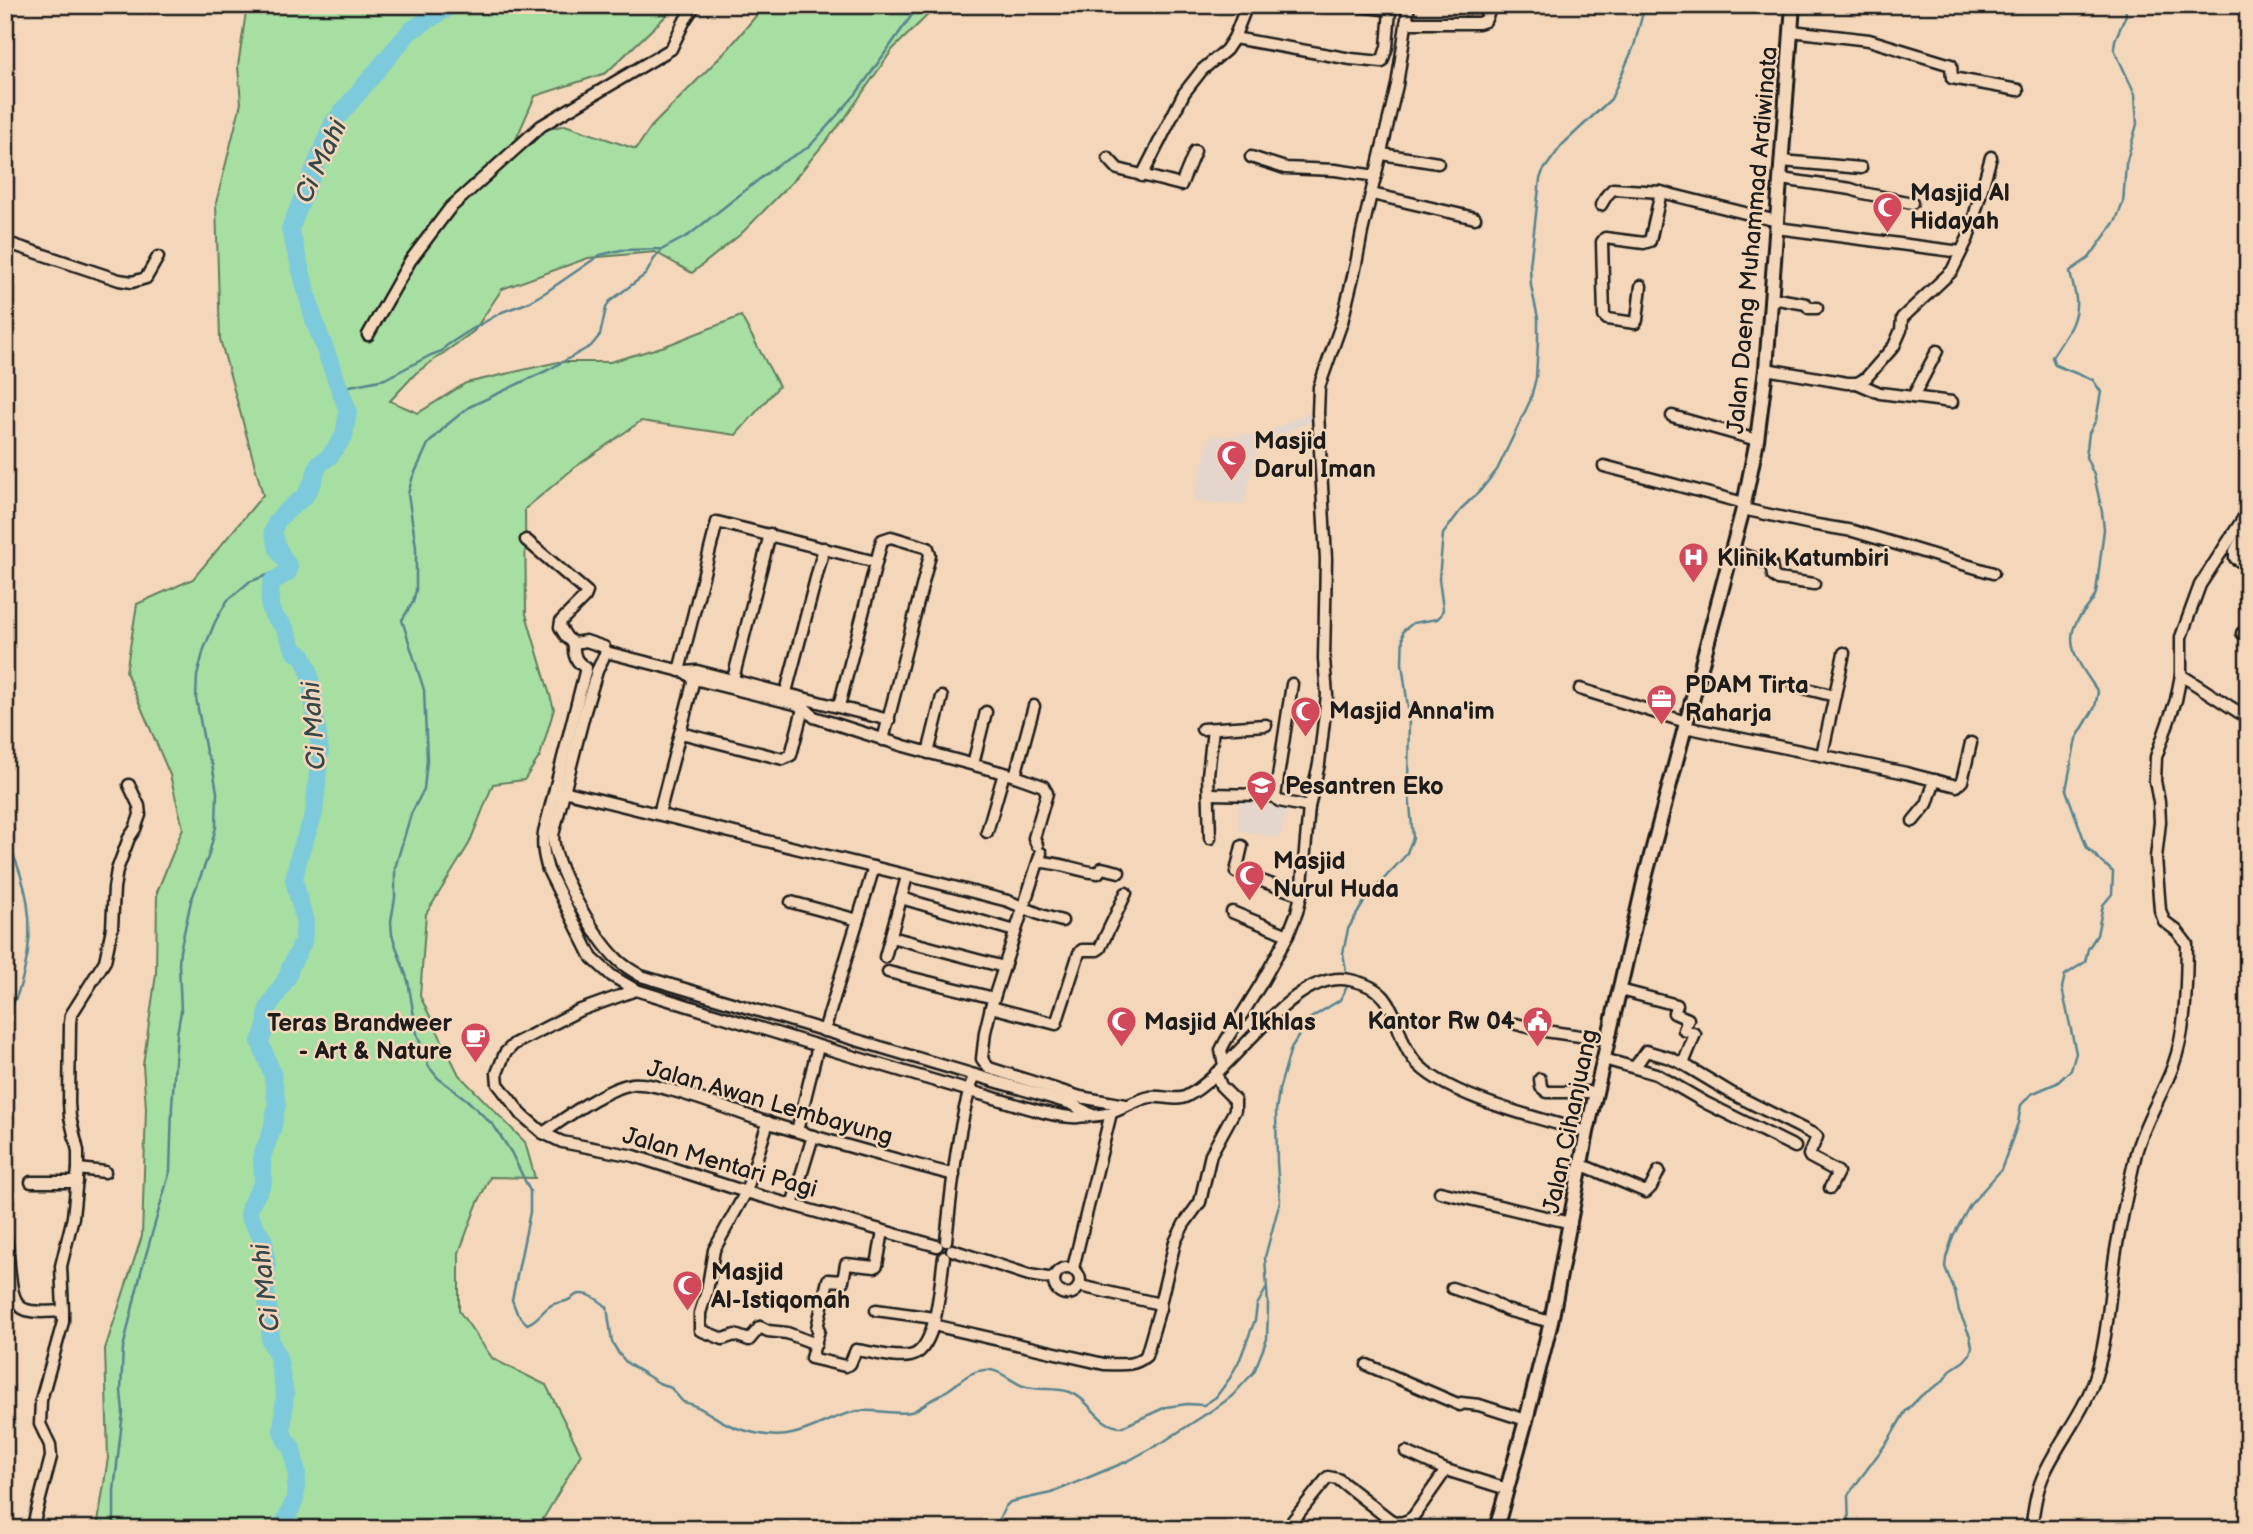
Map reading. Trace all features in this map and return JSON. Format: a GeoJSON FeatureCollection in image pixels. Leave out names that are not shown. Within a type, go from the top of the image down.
{"type":"FeatureCollection","features":[{"type":"Feature","properties":{"kind":"main road","name":"Jalan Daeng Muhammad Ardiwinata"},"geometry":{"type":"LineString","coordinates":[[1686,724],[1743,506],[1757,440],[1772,298],[1793,5]]}},
{"type":"Feature","properties":{"kind":"main road","name":"Jalan Cihanjuang"},"geometry":{"type":"LineString","coordinates":[[1497,1528],[1551,1322],[1596,1091],[1649,866],[1686,724]]}},
{"type":"Feature","properties":{"kind":"street"},"geometry":{"type":"LineString","coordinates":[[368,335],[410,261],[450,208],[541,126],[671,49],[695,5]]}},
{"type":"Feature","properties":{"kind":"street"},"geometry":{"type":"LineString","coordinates":[[1142,176],[1184,93],[1202,70],[1218,58],[1234,38],[1247,5]]}},
{"type":"Feature","properties":{"kind":"street"},"geometry":{"type":"LineString","coordinates":[[1234,38],[1382,62],[1387,47],[1390,10],[1352,5]]}},
{"type":"Feature","properties":{"kind":"street"},"geometry":{"type":"LineString","coordinates":[[1224,1065],[1221,1051],[1225,1042],[1288,934],[1301,895],[1309,807],[1319,764],[1327,695],[1324,659],[1326,559],[1319,387],[1342,322],[1382,154],[1397,85],[1409,5]]}},
{"type":"Feature","properties":{"kind":"street"},"geometry":{"type":"LineString","coordinates":[[1406,23],[1479,23],[1485,20],[1492,5]]}},
{"type":"Feature","properties":{"kind":"street"},"geometry":{"type":"LineString","coordinates":[[1791,31],[1869,40],[1951,65],[1952,78],[2018,90]]}},
{"type":"Feature","properties":{"kind":"street"},"geometry":{"type":"LineString","coordinates":[[1108,158],[1118,169],[1181,186],[1195,151]]}},
{"type":"Feature","properties":{"kind":"street"},"geometry":{"type":"LineString","coordinates":[[1382,154],[1438,163]]}},
{"type":"Feature","properties":{"kind":"street"},"geometry":{"type":"LineString","coordinates":[[1251,157],[1285,167],[1376,176]]}},
{"type":"Feature","properties":{"kind":"street"},"geometry":{"type":"LineString","coordinates":[[1857,383],[1873,371],[1894,346],[1900,334],[1902,318],[1952,271],[1982,193],[1991,157]]}},
{"type":"Feature","properties":{"kind":"street"},"geometry":{"type":"LineString","coordinates":[[1782,162],[1861,168]]}},
{"type":"Feature","properties":{"kind":"street"},"geometry":{"type":"LineString","coordinates":[[1780,179],[1851,189],[1912,203]]}},
{"type":"Feature","properties":{"kind":"street"},"geometry":{"type":"LineString","coordinates":[[1601,205],[1613,189],[1661,192],[1777,225],[1961,252]]}},
{"type":"Feature","properties":{"kind":"street"},"geometry":{"type":"LineString","coordinates":[[1641,286],[1635,323],[1604,316],[1602,242],[1605,238],[1644,243],[1650,241],[1661,192]]}},
{"type":"Feature","properties":{"kind":"street"},"geometry":{"type":"LineString","coordinates":[[1372,194],[1475,218]]}},
{"type":"Feature","properties":{"kind":"street"},"geometry":{"type":"LineString","coordinates":[[5,242],[118,281],[132,282],[146,278],[158,257]]}},
{"type":"Feature","properties":{"kind":"street"},"geometry":{"type":"LineString","coordinates":[[1772,298],[1817,308]]}},
{"type":"Feature","properties":{"kind":"street"},"geometry":{"type":"LineString","coordinates":[[1913,397],[1937,351]]}},
{"type":"Feature","properties":{"kind":"street"},"geometry":{"type":"LineString","coordinates":[[1766,369],[1857,383],[1880,393],[1952,402]]}},
{"type":"Feature","properties":{"kind":"street"},"geometry":{"type":"LineString","coordinates":[[1672,415],[1757,440]]}},
{"type":"Feature","properties":{"kind":"street"},"geometry":{"type":"LineString","coordinates":[[1604,466],[1811,524],[1853,531],[1993,573]]}},
{"type":"Feature","properties":{"kind":"street"},"geometry":{"type":"LineString","coordinates":[[2031,1529],[2038,1491],[2045,1473],[2095,1379],[2136,1152],[2144,1126],[2177,1053],[2182,1026],[2187,944],[2183,937],[2164,921],[2160,910],[2156,858],[2159,802],[2155,781],[2156,757],[2176,700],[2181,675],[2181,637],[2200,585],[2248,511]]}},
{"type":"Feature","properties":{"kind":"street"},"geometry":{"type":"LineString","coordinates":[[682,671],[717,522],[876,562]]}},
{"type":"Feature","properties":{"kind":"street"},"geometry":{"type":"LineString","coordinates":[[2248,527],[2235,551],[2235,558],[2248,566]]}},
{"type":"Feature","properties":{"kind":"street"},"geometry":{"type":"LineString","coordinates":[[733,679],[770,534]]}},
{"type":"Feature","properties":{"kind":"street"},"geometry":{"type":"LineString","coordinates":[[839,706],[881,543],[886,537],[923,546],[930,552],[883,740]]}},
{"type":"Feature","properties":{"kind":"street"},"geometry":{"type":"LineString","coordinates":[[526,540],[587,592],[561,621],[562,632],[574,643],[586,641],[604,647],[606,652],[786,692],[804,703],[814,717],[883,740],[1010,774],[1042,786],[1046,793],[1034,838],[1039,853],[993,1002],[982,1053],[984,1064],[989,1068],[1080,1097],[1126,1105]]}},
{"type":"Feature","properties":{"kind":"street"},"geometry":{"type":"LineString","coordinates":[[786,692],[824,548]]}},
{"type":"Feature","properties":{"kind":"street"},"geometry":{"type":"LineString","coordinates":[[1731,551],[1764,561],[1770,565],[1773,576],[1778,579],[1814,584]]}},
{"type":"Feature","properties":{"kind":"street"},"geometry":{"type":"LineString","coordinates":[[574,643],[573,654],[578,663],[592,670]]}},
{"type":"Feature","properties":{"kind":"street"},"geometry":{"type":"LineString","coordinates":[[606,652],[592,670],[560,790],[553,835],[555,855],[561,870],[584,912],[606,947],[626,967],[641,976],[1072,1104],[1093,1115]]}},
{"type":"Feature","properties":{"kind":"street"},"geometry":{"type":"LineString","coordinates":[[1822,755],[1844,653]]}},
{"type":"Feature","properties":{"kind":"street"},"geometry":{"type":"LineString","coordinates":[[682,671],[694,679],[804,703],[839,706],[889,720]]}},
{"type":"Feature","properties":{"kind":"street"},"geometry":{"type":"LineString","coordinates":[[2181,675],[2243,716]]}},
{"type":"Feature","properties":{"kind":"street"},"geometry":{"type":"LineString","coordinates":[[660,814],[694,679]]}},
{"type":"Feature","properties":{"kind":"street"},"geometry":{"type":"LineString","coordinates":[[1292,684],[1275,797],[1279,802],[1309,807]]}},
{"type":"Feature","properties":{"kind":"street"},"geometry":{"type":"LineString","coordinates":[[1795,686],[1835,696]]}},
{"type":"Feature","properties":{"kind":"street"},"geometry":{"type":"LineString","coordinates":[[1580,689],[1686,724],[1960,785],[1970,743]]}},
{"type":"Feature","properties":{"kind":"street"},"geometry":{"type":"LineString","coordinates":[[928,752],[942,697]]}},
{"type":"Feature","properties":{"kind":"street"},"geometry":{"type":"LineString","coordinates":[[681,733],[783,758],[789,757],[792,755],[804,703]]}},
{"type":"Feature","properties":{"kind":"street"},"geometry":{"type":"LineString","coordinates":[[987,832],[1034,706]]}},
{"type":"Feature","properties":{"kind":"street"},"geometry":{"type":"LineString","coordinates":[[973,764],[986,712]]}},
{"type":"Feature","properties":{"kind":"street"},"geometry":{"type":"LineString","coordinates":[[1202,729],[1266,725]]}},
{"type":"Feature","properties":{"kind":"street"},"geometry":{"type":"LineString","coordinates":[[1210,838],[1208,775],[1213,729]]}},
{"type":"Feature","properties":{"kind":"street"},"geometry":{"type":"LineString","coordinates":[[1913,821],[1926,806],[1935,780]]}},
{"type":"Feature","properties":{"kind":"street"},"geometry":{"type":"LineString","coordinates":[[32,1529],[50,1468],[50,1445],[40,1424],[41,1400],[62,1322],[61,1266],[73,1217],[78,1169],[78,1151],[69,1103],[71,1015],[105,961],[112,928],[117,870],[140,815],[139,806],[129,785]]}},
{"type":"Feature","properties":{"kind":"street"},"geometry":{"type":"LineString","coordinates":[[560,790],[1007,901],[1062,921]]}},
{"type":"Feature","properties":{"kind":"street"},"geometry":{"type":"LineString","coordinates":[[560,790],[544,832],[542,845],[548,870],[592,958],[612,976],[636,990],[969,1091],[1065,1117],[1111,1113],[1152,1097],[1186,1097],[1216,1073],[1288,1003],[1316,983],[1349,980],[1368,987],[1390,1003],[1413,1059],[1430,1075],[1464,1093],[1587,1132]]}},
{"type":"Feature","properties":{"kind":"street"},"geometry":{"type":"LineString","coordinates":[[1209,794],[1275,797]]}},
{"type":"Feature","properties":{"kind":"street"},"geometry":{"type":"LineString","coordinates":[[1242,846],[1236,872],[1301,895]]}},
{"type":"Feature","properties":{"kind":"street"},"geometry":{"type":"LineString","coordinates":[[1039,853],[1060,864],[1090,872],[1098,873],[1102,867],[1119,872]]}},
{"type":"Feature","properties":{"kind":"street"},"geometry":{"type":"LineString","coordinates":[[544,857],[555,855]]}},
{"type":"Feature","properties":{"kind":"street"},"geometry":{"type":"LineString","coordinates":[[797,1131],[818,1046],[815,1034],[824,1030],[874,867]]}},
{"type":"Feature","properties":{"kind":"street"},"geometry":{"type":"LineString","coordinates":[[885,957],[906,880]]}},
{"type":"Feature","properties":{"kind":"street"},"geometry":{"type":"LineString","coordinates":[[888,972],[993,1002],[1056,1024],[1079,953],[1082,950],[1100,948],[1126,893]]}},
{"type":"Feature","properties":{"kind":"street"},"geometry":{"type":"LineString","coordinates":[[901,898],[1016,931]]}},
{"type":"Feature","properties":{"kind":"street"},"geometry":{"type":"LineString","coordinates":[[791,902],[858,920]]}},
{"type":"Feature","properties":{"kind":"street"},"geometry":{"type":"LineString","coordinates":[[1232,912],[1288,934]]}},
{"type":"Feature","properties":{"kind":"street"},"geometry":{"type":"LineString","coordinates":[[891,937],[1004,967]]}},
{"type":"Feature","properties":{"kind":"street","name":"Jalan Mentari Pagi"},"geometry":{"type":"LineString","coordinates":[[636,990],[579,1011],[514,1044],[505,1054],[496,1073],[498,1084],[522,1115],[543,1133],[562,1142],[634,1156],[746,1192],[945,1248],[1029,1275],[1054,1279]]}},
{"type":"Feature","properties":{"kind":"street"},"geometry":{"type":"LineString","coordinates":[[1620,990],[1677,1005],[1675,1013],[1688,1019],[1684,1030],[1695,1034],[1683,1064]]}},
{"type":"Feature","properties":{"kind":"street"},"geometry":{"type":"LineString","coordinates":[[1516,1024],[1608,1040]]}},
{"type":"Feature","properties":{"kind":"street"},"geometry":{"type":"LineString","coordinates":[[1635,1067],[1646,1051],[1670,1058],[1733,1094],[1815,1135],[1817,1137],[1810,1157],[1838,1172],[1830,1188]]}},
{"type":"Feature","properties":{"kind":"street"},"geometry":{"type":"LineString","coordinates":[[1604,1059],[1656,1074],[1795,1147]]}},
{"type":"Feature","properties":{"kind":"street"},"geometry":{"type":"LineString","coordinates":[[876,1310],[934,1321],[1104,1364],[1129,1365],[1140,1361],[1146,1356],[1175,1242],[1200,1202],[1211,1154],[1235,1110],[1235,1100],[1221,1086],[1216,1073]]}},
{"type":"Feature","properties":{"kind":"street"},"geometry":{"type":"LineString","coordinates":[[883,1231],[875,1267],[846,1264],[843,1281],[828,1280],[811,1359],[845,1366],[850,1364],[856,1350],[899,1357],[915,1355],[926,1345],[934,1321],[954,1175],[974,1075]]}},
{"type":"Feature","properties":{"kind":"street"},"geometry":{"type":"LineString","coordinates":[[1540,1079],[1541,1087],[1547,1092],[1596,1091]]}},
{"type":"Feature","properties":{"kind":"street","name":"Jalan Awan Lembayung"},"geometry":{"type":"LineString","coordinates":[[543,1133],[580,1108],[620,1088],[632,1084],[652,1086],[813,1136],[954,1175]]}},
{"type":"Feature","properties":{"kind":"street"},"geometry":{"type":"LineString","coordinates":[[1073,1268],[1111,1113]]}},
{"type":"Feature","properties":{"kind":"street"},"geometry":{"type":"LineString","coordinates":[[768,1122],[746,1192],[714,1250],[699,1327],[700,1330],[723,1339],[735,1335],[749,1339],[760,1327],[768,1331],[787,1333],[816,1344]]}},
{"type":"Feature","properties":{"kind":"street"},"geometry":{"type":"LineString","coordinates":[[792,1205],[813,1136]]}},
{"type":"Feature","properties":{"kind":"street"},"geometry":{"type":"LineString","coordinates":[[1580,1164],[1646,1192],[1659,1171]]}},
{"type":"Feature","properties":{"kind":"street"},"geometry":{"type":"LineString","coordinates":[[78,1169],[105,1172]]}},
{"type":"Feature","properties":{"kind":"street"},"geometry":{"type":"LineString","coordinates":[[31,1182],[77,1182]]}},
{"type":"Feature","properties":{"kind":"street"},"geometry":{"type":"LineString","coordinates":[[1440,1192],[1571,1223]]}},
{"type":"Feature","properties":{"kind":"street"},"geometry":{"type":"LineString","coordinates":[[5,1235],[12,1291],[18,1305],[25,1310],[63,1311]]}},
{"type":"Feature","properties":{"kind":"street"},"geometry":{"type":"LineString","coordinates":[[1073,1268],[1079,1274],[1080,1286],[1074,1292],[1066,1294],[1058,1291],[1054,1279],[1060,1269],[1073,1268]]}},
{"type":"Feature","properties":{"kind":"street"},"geometry":{"type":"LineString","coordinates":[[1080,1286],[1160,1304]]}},
{"type":"Feature","properties":{"kind":"street"},"geometry":{"type":"LineString","coordinates":[[1452,1288],[1490,1301],[1511,1312],[1551,1322]]}},
{"type":"Feature","properties":{"kind":"street"},"geometry":{"type":"LineString","coordinates":[[1367,1365],[1460,1405],[1479,1405],[1526,1420]]}},
{"type":"Feature","properties":{"kind":"street"},"geometry":{"type":"LineString","coordinates":[[1406,1452],[1446,1470],[1507,1489]]}},
{"type":"Feature","properties":{"kind":"street"},"geometry":{"type":"LineString","coordinates":[[1286,1529],[1328,1476],[1338,1479],[1395,1523],[1407,1522],[1446,1470]]}},
{"type":"Feature","properties":{"kind":"shaded area"},"geometry":{"type":"Polygon","coordinates":[[[1315,410],[1316,420],[1259,443],[1244,504],[1193,501],[1210,437],[1263,434],[1315,410]]]}},
{"type":"Feature","properties":{"kind":"shaded area","name":"Pesantren Eko"},"geometry":{"type":"Polygon","coordinates":[[[1239,797],[1264,799],[1265,804],[1287,808],[1280,838],[1238,830],[1239,797]]]}},
{"type":"Feature","properties":{"kind":"green space"},"geometry":{"type":"Polygon","coordinates":[[[247,5],[674,5],[668,14],[606,73],[535,96],[517,137],[565,125],[636,149],[651,127],[729,48],[765,5],[938,5],[893,49],[845,118],[794,180],[741,234],[692,273],[655,252],[588,258],[502,289],[474,331],[416,373],[390,401],[418,413],[466,383],[558,362],[610,362],[665,346],[741,316],[779,386],[736,435],[641,421],[574,468],[525,509],[526,614],[554,709],[540,756],[524,780],[493,784],[469,844],[426,914],[420,996],[459,1075],[525,1142],[535,1178],[490,1177],[459,1253],[459,1311],[493,1359],[546,1385],[581,1454],[545,1516],[533,1529],[97,1529],[108,1458],[105,1349],[142,1236],[146,1108],[143,1065],[156,974],[157,892],[183,828],[170,775],[126,672],[137,604],[193,579],[263,495],[220,339],[216,203],[241,103],[238,66],[247,5]]]}},
{"type":"Feature","properties":{"kind":"waterway"},"geometry":{"type":"LineString","coordinates":[[420,5],[427,20]]}},
{"type":"Feature","properties":{"kind":"waterway","name":"Ci Mahi"},"geometry":{"type":"LineString","coordinates":[[281,1529],[295,1500],[297,1474],[292,1448],[282,1431],[285,1394],[278,1357],[270,1340],[264,1241],[249,1216],[250,1206],[263,1183],[262,1156],[272,1130],[277,1104],[272,1073],[260,1042],[266,1026],[268,1008],[288,976],[303,942],[305,922],[294,880],[299,856],[314,814],[320,751],[309,670],[302,655],[295,652],[285,628],[273,615],[270,607],[272,582],[288,572],[289,567],[278,549],[273,531],[283,514],[305,496],[318,465],[330,456],[344,436],[348,411],[314,320],[290,229],[333,123],[410,31],[452,5]]}},
{"type":"Feature","properties":{"kind":"waterway"},"geometry":{"type":"LineString","coordinates":[[340,388],[385,379],[442,351],[502,312],[527,303],[546,292],[600,255],[621,250],[663,249],[689,235],[776,166],[809,147],[856,94],[919,5]]}},
{"type":"Feature","properties":{"kind":"waterway"},"geometry":{"type":"LineString","coordinates":[[1347,978],[1343,953],[1348,929],[1367,897],[1406,855],[1413,838],[1408,782],[1409,715],[1402,663],[1403,631],[1413,623],[1437,619],[1441,615],[1443,609],[1439,579],[1443,534],[1463,507],[1497,470],[1530,401],[1536,378],[1538,318],[1530,266],[1540,179],[1562,145],[1611,99],[1634,46],[1645,5]]}},
{"type":"Feature","properties":{"kind":"waterway"},"geometry":{"type":"LineString","coordinates":[[1849,1529],[1848,1495],[1888,1441],[1905,1412],[1922,1395],[1942,1382],[1952,1369],[1970,1354],[1970,1336],[1945,1267],[1946,1258],[1953,1236],[1970,1205],[2001,1170],[2018,1123],[2021,1105],[2031,1094],[2057,1083],[2071,1070],[2076,1053],[2062,988],[2065,975],[2085,962],[2088,949],[2097,935],[2103,905],[2112,894],[2113,872],[2087,848],[2066,790],[2076,739],[2095,707],[2098,692],[2081,667],[2072,640],[2077,621],[2096,593],[2104,529],[2094,475],[2086,457],[2089,433],[2096,420],[2101,392],[2093,380],[2055,365],[2052,357],[2075,315],[2076,299],[2070,271],[2089,258],[2116,220],[2123,203],[2126,164],[2137,124],[2135,94],[2114,49],[2126,15],[2125,5]]}},
{"type":"Feature","properties":{"kind":"waterway"},"geometry":{"type":"LineString","coordinates":[[663,249],[646,274],[609,302],[600,335],[591,346],[548,370],[469,407],[448,424],[428,444],[408,494],[416,547],[416,590],[413,602],[402,620],[424,690],[427,760],[424,789],[411,814],[395,868],[392,935],[408,981],[417,1034],[429,1067],[494,1126],[511,1152],[530,1191],[530,1212],[512,1300],[517,1313],[527,1324],[554,1304],[580,1294],[593,1297],[607,1307],[612,1342],[627,1363],[671,1388],[683,1402],[698,1407],[732,1427],[760,1434],[792,1434],[858,1411],[911,1412],[969,1375],[984,1370],[1000,1373],[1029,1387],[1070,1392],[1107,1423],[1122,1427],[1166,1407],[1204,1405],[1216,1397],[1240,1359],[1255,1320],[1257,1305],[1266,1289]]}},
{"type":"Feature","properties":{"kind":"waterway"},"geometry":{"type":"LineString","coordinates":[[114,1529],[114,1491],[123,1412],[123,1348],[141,1272],[170,1171],[172,1106],[181,1011],[180,951],[191,901],[216,827],[217,792],[196,698],[197,676],[204,649],[227,601],[249,582],[289,567]]}},
{"type":"Feature","properties":{"kind":"waterway"},"geometry":{"type":"LineString","coordinates":[[5,835],[24,885],[29,918],[28,953],[21,984],[5,1016]]}},
{"type":"Feature","properties":{"kind":"waterway"},"geometry":{"type":"LineString","coordinates":[[995,1529],[1010,1502],[1051,1493],[1128,1461],[1220,1405],[1254,1372],[1267,1339],[1265,1257],[1280,1201],[1276,1111],[1279,1090],[1291,1048],[1309,1019],[1340,1000],[1348,985]]}},
{"type":"Feature","properties":{"kind":"place","name":"Masjid Al Hidayah"},"geometry":{"type":"Point","coordinates":[1887,234]}},
{"type":"Feature","properties":{"kind":"place","name":"Masjid Darul Iman"},"geometry":{"type":"Point","coordinates":[1231,482]}},
{"type":"Feature","properties":{"kind":"place","name":"Klinik Katumbiri"},"geometry":{"type":"Point","coordinates":[1694,585]}},
{"type":"Feature","properties":{"kind":"place","name":"PDAM Tirta Raharja"},"geometry":{"type":"Point","coordinates":[1662,726]}},
{"type":"Feature","properties":{"kind":"place","name":"Masjid Anna'im"},"geometry":{"type":"Point","coordinates":[1306,738]}},
{"type":"Feature","properties":{"kind":"place","name":"Pesantren Eko"},"geometry":{"type":"Point","coordinates":[1262,813]}},
{"type":"Feature","properties":{"kind":"place","name":"Masjid Nurul Huda"},"geometry":{"type":"Point","coordinates":[1250,902]}},
{"type":"Feature","properties":{"kind":"place","name":"Kantor Rw 04"},"geometry":{"type":"Point","coordinates":[1538,1048]}},
{"type":"Feature","properties":{"kind":"place","name":"Masjid Al Ikhlas"},"geometry":{"type":"Point","coordinates":[1121,1049]}},
{"type":"Feature","properties":{"kind":"place","name":"Teras Brandweer - Art & Nature"},"geometry":{"type":"Point","coordinates":[475,1064]}},
{"type":"Feature","properties":{"kind":"place","name":"Masjid Al-Istiqomah"},"geometry":{"type":"Point","coordinates":[688,1313]}}]}
